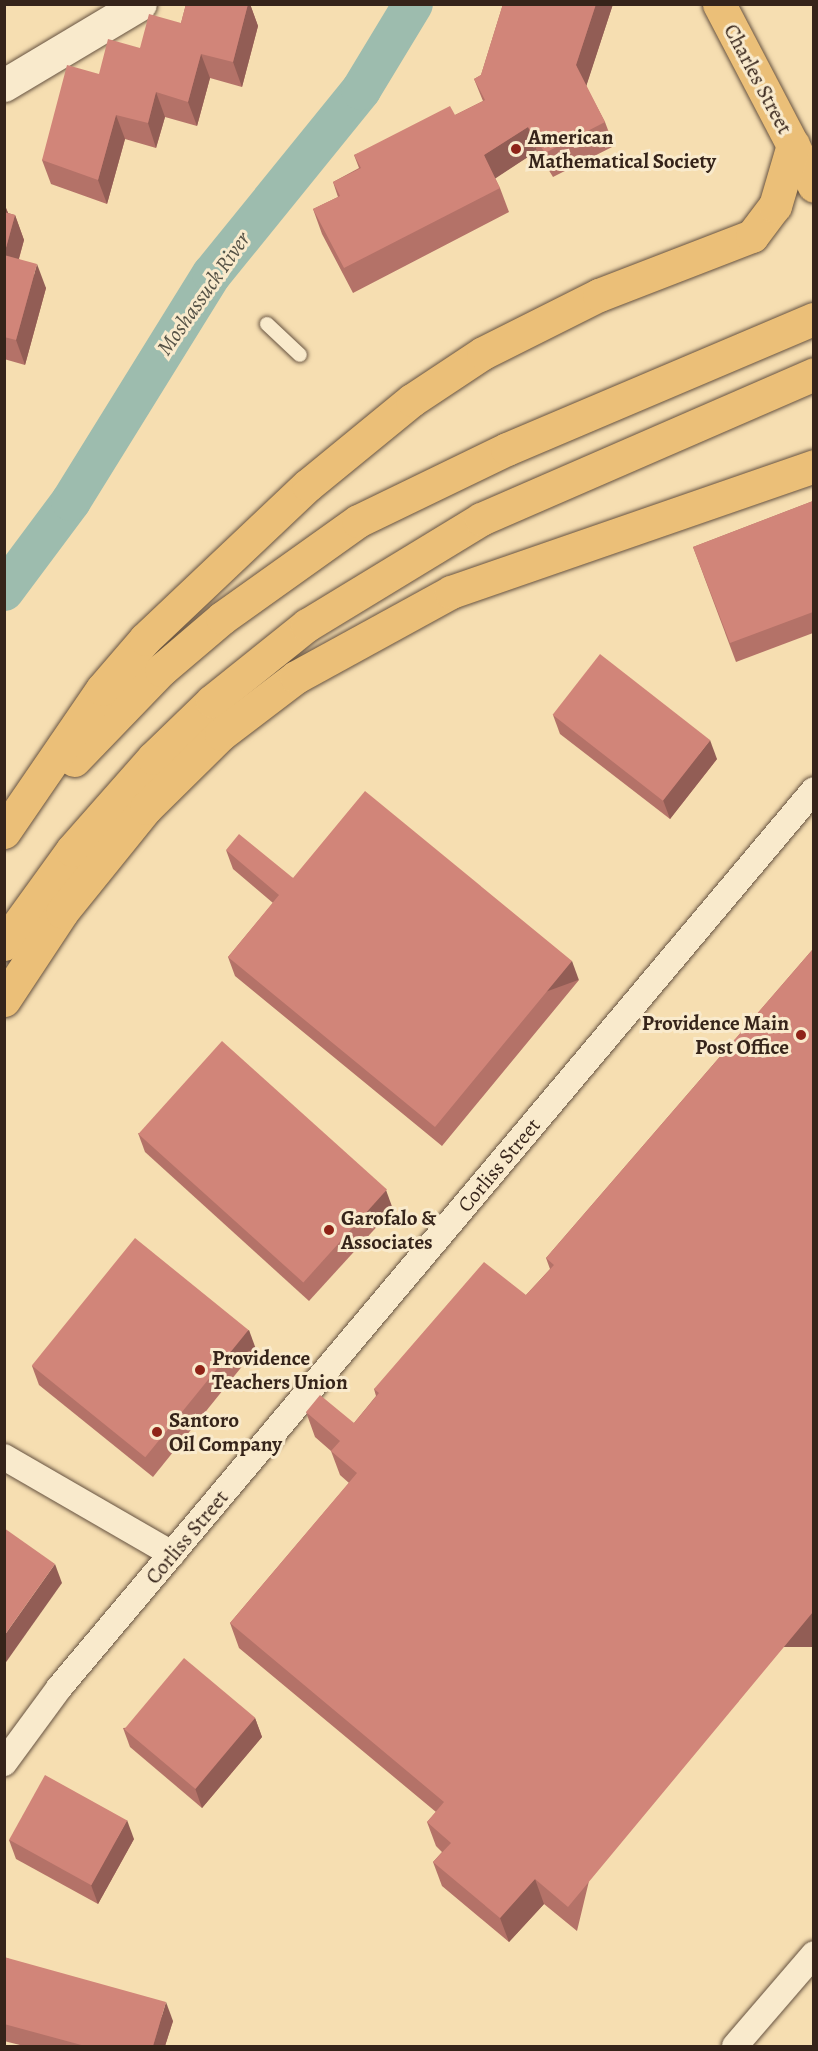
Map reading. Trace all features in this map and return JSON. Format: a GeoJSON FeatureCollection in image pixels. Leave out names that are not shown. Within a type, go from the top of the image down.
{"type":"FeatureCollection","features":[{"type":"Feature","properties":{"kind":"main road"},"geometry":{"type":"LineString","coordinates":[[4,85],[140,4]]}},
{"type":"Feature","properties":{"kind":"main road","name":"Charles Street"},"geometry":{"type":"LineString","coordinates":[[719,4],[813,186]]}},
{"type":"Feature","properties":{"kind":"main road"},"geometry":{"type":"LineString","coordinates":[[4,832],[102,689],[145,639],[308,485],[412,400],[483,353],[598,295],[752,236],[776,206],[793,145]]}},
{"type":"Feature","properties":{"kind":"main road"},"geometry":{"type":"LineString","coordinates":[[4,837],[161,670],[239,605],[358,522],[507,449],[813,319]]}},
{"type":"Feature","properties":{"kind":"main road"},"geometry":{"type":"LineString","coordinates":[[4,944],[72,850],[146,765],[212,701],[307,625],[482,519],[813,374]]}},
{"type":"Feature","properties":{"kind":"main road"},"geometry":{"type":"LineString","coordinates":[[4,1000],[68,905],[141,814],[221,734],[296,677],[451,592],[813,466]]}},
{"type":"Feature","properties":{"kind":"street","name":"Corliss Street"},"geometry":{"type":"LineString","coordinates":[[4,1763],[172,1554],[813,790]]}},
{"type":"Feature","properties":{"kind":"street"},"geometry":{"type":"LineString","coordinates":[[4,1457],[172,1554]]}},
{"type":"Feature","properties":{"kind":"street"},"geometry":{"type":"LineString","coordinates":[[735,2046],[813,1954]]}},
{"type":"Feature","properties":{"kind":"lane"},"geometry":{"type":"LineString","coordinates":[[267,324],[300,355]]}},
{"type":"Feature","properties":{"kind":"building"},"geometry":{"type":"Polygon","coordinates":[[[186,4],[248,4],[233,62],[201,54],[188,102],[156,92],[148,123],[116,115],[98,180],[42,160],[67,65],[99,74],[108,39],[140,48],[149,14],[181,23],[186,4]]]}},
{"type":"Feature","properties":{"kind":"building","name":"American Mathematical Society"},"geometry":{"type":"Polygon","coordinates":[[[503,4],[596,4],[576,65],[605,122],[545,153],[528,127],[484,155],[500,188],[344,268],[313,209],[340,196],[333,182],[361,168],[354,155],[450,106],[455,115],[485,100],[474,79],[481,75],[503,4]]]}},
{"type":"Feature","properties":{"kind":"building"},"geometry":{"type":"Polygon","coordinates":[[[4,212],[15,215],[4,255],[4,212]]]}},
{"type":"Feature","properties":{"kind":"building"},"geometry":{"type":"Polygon","coordinates":[[[4,255],[37,264],[16,340],[4,337],[4,255]]]}},
{"type":"Feature","properties":{"kind":"building"},"geometry":{"type":"Polygon","coordinates":[[[813,501],[813,612],[730,643],[693,547],[813,501]]]}},
{"type":"Feature","properties":{"kind":"building"},"geometry":{"type":"Polygon","coordinates":[[[600,654],[710,740],[663,801],[553,715],[600,654]]]}},
{"type":"Feature","properties":{"kind":"building"},"geometry":{"type":"Polygon","coordinates":[[[365,791],[572,961],[435,1127],[228,957],[279,895],[226,850],[239,834],[293,878],[365,791]]]}},
{"type":"Feature","properties":{"kind":"building","name":"Providence Main Post Office"},"geometry":{"type":"Polygon","coordinates":[[[813,949],[813,1612],[568,1907],[535,1879],[500,1918],[433,1862],[451,1843],[427,1822],[444,1802],[230,1623],[357,1473],[331,1451],[340,1441],[306,1412],[320,1395],[354,1423],[379,1393],[374,1389],[484,1262],[526,1295],[554,1265],[546,1258],[813,949]]]}},
{"type":"Feature","properties":{"kind":"building"},"geometry":{"type":"Polygon","coordinates":[[[222,1041],[387,1190],[303,1282],[138,1134],[222,1041]]]}},
{"type":"Feature","properties":{"kind":"building"},"geometry":{"type":"Polygon","coordinates":[[[135,1238],[248,1330],[145,1457],[32,1365],[135,1238]]]}},
{"type":"Feature","properties":{"kind":"building"},"geometry":{"type":"Polygon","coordinates":[[[4,1528],[55,1564],[4,1636],[4,1528]]]}},
{"type":"Feature","properties":{"kind":"building"},"geometry":{"type":"Polygon","coordinates":[[[184,1658],[255,1718],[195,1789],[124,1729],[184,1658]]]}},
{"type":"Feature","properties":{"kind":"building"},"geometry":{"type":"Polygon","coordinates":[[[45,1775],[127,1821],[91,1885],[9,1840],[45,1775]]]}},
{"type":"Feature","properties":{"kind":"building"},"geometry":{"type":"Polygon","coordinates":[[[4,1957],[166,2002],[153,2046],[85,2046],[4,2024],[4,1957]]]}},
{"type":"Feature","properties":{"kind":"waterway","name":"Moshassuck River"},"geometry":{"type":"LineString","coordinates":[[4,591],[71,501],[212,274],[361,90],[413,4]]}},
{"type":"Feature","properties":{"kind":"place","name":"American Mathematical Society"},"geometry":{"type":"Point","coordinates":[516,149]}},
{"type":"Feature","properties":{"kind":"place","name":"Providence Main Post Office"},"geometry":{"type":"Point","coordinates":[801,1035]}},
{"type":"Feature","properties":{"kind":"place","name":"Garofalo & Associates"},"geometry":{"type":"Point","coordinates":[329,1230]}},
{"type":"Feature","properties":{"kind":"place","name":"Providence Teachers Union"},"geometry":{"type":"Point","coordinates":[200,1370]}},
{"type":"Feature","properties":{"kind":"place","name":"Santoro Oil Company"},"geometry":{"type":"Point","coordinates":[157,1432]}}]}
